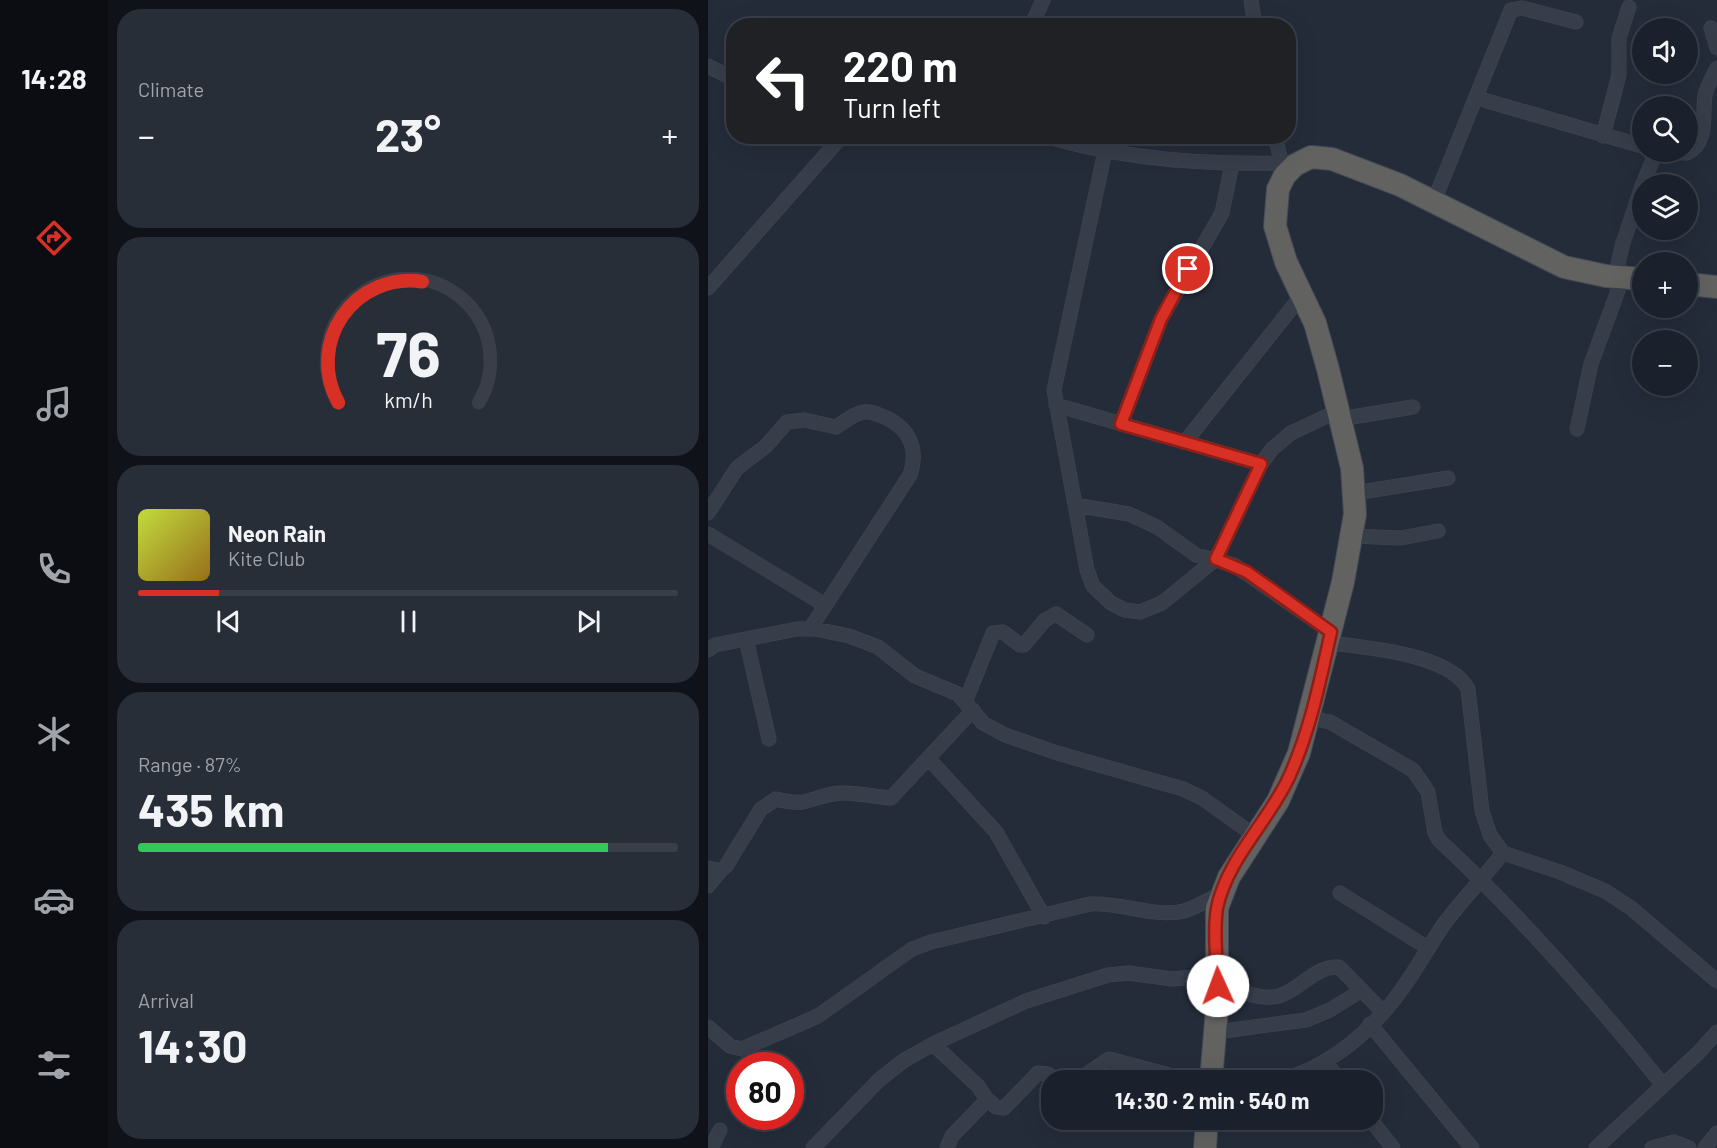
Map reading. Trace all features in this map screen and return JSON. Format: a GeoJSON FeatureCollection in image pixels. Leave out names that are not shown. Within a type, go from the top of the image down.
{"type":"FeatureCollection","features":[{"type":"Feature","properties":{"kind":"highway"},"geometry":{"type":"LineString","coordinates":[[1212,1070],[1218,980],[1216,924],[1222,893],[1240,856],[1278,801],[1290,776],[1310,718],[1352,536],[1355,493],[1339,415],[1315,323],[1286,262],[1275,226],[1282,169],[1311,157],[1332,159],[1375,174],[1434,201],[1564,267],[1627,277]]}},
{"type":"Feature","properties":{"kind":"highway"},"geometry":{"type":"LineString","coordinates":[[1698,285],[1717,287]]}},
{"type":"Feature","properties":{"kind":"highway"},"geometry":{"type":"LineString","coordinates":[[1205,1148],[1206,1130]]}},
{"type":"Feature","properties":{"kind":"street"},"geometry":{"type":"LineString","coordinates":[[1035,18],[1043,0]]}},
{"type":"Feature","properties":{"kind":"street"},"geometry":{"type":"LineString","coordinates":[[1251,0],[1254,18]]}},
{"type":"Feature","properties":{"kind":"street"},"geometry":{"type":"LineString","coordinates":[[1603,136],[1619,75],[1619,38],[1629,7]]}},
{"type":"Feature","properties":{"kind":"street"},"geometry":{"type":"LineString","coordinates":[[1434,201],[1511,10],[1522,8],[1576,21]]}},
{"type":"Feature","properties":{"kind":"street"},"geometry":{"type":"LineString","coordinates":[[1711,28],[1717,48]]}},
{"type":"Feature","properties":{"kind":"street"},"geometry":{"type":"LineString","coordinates":[[708,66],[726,76]]}},
{"type":"Feature","properties":{"kind":"street"},"geometry":{"type":"LineString","coordinates":[[1698,143],[1702,134],[1705,94],[1717,68]]}},
{"type":"Feature","properties":{"kind":"street"},"geometry":{"type":"LineString","coordinates":[[1477,98],[1632,143]]}},
{"type":"Feature","properties":{"kind":"street"},"geometry":{"type":"LineString","coordinates":[[708,288],[835,144]]}},
{"type":"Feature","properties":{"kind":"street"},"geometry":{"type":"LineString","coordinates":[[1077,144],[1105,151],[1164,160],[1282,169],[1277,144]]}},
{"type":"Feature","properties":{"kind":"street"},"geometry":{"type":"LineString","coordinates":[[1105,151],[1056,371],[1056,405],[1087,570],[1093,586],[1111,603],[1125,610],[1140,612],[1153,609],[1216,559],[1261,464],[1291,433],[1339,415],[1413,407]]}},
{"type":"Feature","properties":{"kind":"street"},"geometry":{"type":"LineString","coordinates":[[1121,424],[1161,319],[1222,213],[1232,164]]}},
{"type":"Feature","properties":{"kind":"street"},"geometry":{"type":"LineString","coordinates":[[1577,429],[1591,364],[1627,277],[1623,243],[1632,217]]}},
{"type":"Feature","properties":{"kind":"street"},"geometry":{"type":"LineString","coordinates":[[1185,442],[1302,295]]}},
{"type":"Feature","properties":{"kind":"street"},"geometry":{"type":"LineString","coordinates":[[1056,405],[1261,464]]}},
{"type":"Feature","properties":{"kind":"street"},"geometry":{"type":"LineString","coordinates":[[708,513],[737,468],[766,446],[787,422],[804,420],[836,427],[863,412],[872,412],[893,420],[910,437],[915,460],[910,475],[810,629]]}},
{"type":"Feature","properties":{"kind":"street"},"geometry":{"type":"LineString","coordinates":[[1355,493],[1448,478]]}},
{"type":"Feature","properties":{"kind":"street"},"geometry":{"type":"LineString","coordinates":[[1075,505],[1129,514],[1157,527],[1196,555],[1216,559],[1247,572],[1330,638],[1412,657],[1456,673],[1468,689],[1482,811],[1490,835],[1503,853],[1560,872],[1605,891],[1631,908],[1717,981]]}},
{"type":"Feature","properties":{"kind":"street"},"geometry":{"type":"LineString","coordinates":[[1352,536],[1401,537],[1438,531]]}},
{"type":"Feature","properties":{"kind":"street"},"geometry":{"type":"LineString","coordinates":[[708,534],[825,605]]}},
{"type":"Feature","properties":{"kind":"street"},"geometry":{"type":"LineString","coordinates":[[708,886],[714,869],[726,866],[767,803],[776,799],[804,803],[840,793],[891,798],[929,759],[970,705],[993,633],[1003,632],[1024,645],[1045,620],[1056,614],[1087,635]]}},
{"type":"Feature","properties":{"kind":"street"},"geometry":{"type":"LineString","coordinates":[[708,650],[746,639],[810,629],[835,633],[872,644],[915,676],[947,687],[970,705],[984,723],[1005,735],[1057,753],[1184,789],[1202,798],[1255,836]]}},
{"type":"Feature","properties":{"kind":"street"},"geometry":{"type":"LineString","coordinates":[[746,639],[769,739]]}},
{"type":"Feature","properties":{"kind":"street"},"geometry":{"type":"LineString","coordinates":[[1310,718],[1330,722],[1413,770],[1428,792],[1435,833],[1439,840],[1482,880],[1595,999],[1663,1085]]}},
{"type":"Feature","properties":{"kind":"street"},"geometry":{"type":"LineString","coordinates":[[929,759],[996,832],[1044,917]]}},
{"type":"Feature","properties":{"kind":"street"},"geometry":{"type":"LineString","coordinates":[[1305,1070],[1325,1062],[1382,1011],[1402,989],[1449,918],[1503,853]]}},
{"type":"Feature","properties":{"kind":"street"},"geometry":{"type":"LineString","coordinates":[[708,1027],[735,1049],[751,1046],[818,1016],[912,949],[958,934],[1101,904],[1167,912],[1184,911],[1222,893]]}},
{"type":"Feature","properties":{"kind":"street"},"geometry":{"type":"LineString","coordinates":[[1340,893],[1428,948]]}},
{"type":"Feature","properties":{"kind":"street"},"geometry":{"type":"LineString","coordinates":[[813,1148],[879,1080],[903,1061],[933,1044],[1026,1001],[1108,975],[1129,974],[1172,979],[1218,980],[1272,997],[1289,992],[1332,966],[1345,972],[1382,1011]]}},
{"type":"Feature","properties":{"kind":"street"},"geometry":{"type":"LineString","coordinates":[[1216,1032],[1306,1020],[1330,1010],[1362,990]]}},
{"type":"Feature","properties":{"kind":"street"},"geometry":{"type":"LineString","coordinates":[[1370,1024],[1472,1148]]}},
{"type":"Feature","properties":{"kind":"street"},"geometry":{"type":"LineString","coordinates":[[1596,1148],[1717,1032]]}},
{"type":"Feature","properties":{"kind":"street"},"geometry":{"type":"LineString","coordinates":[[933,1044],[978,1086],[996,1107],[1004,1108],[1038,1073],[1041,1073]]}},
{"type":"Feature","properties":{"kind":"street"},"geometry":{"type":"LineString","coordinates":[[1093,1070],[1109,1059],[1150,1070]]}},
{"type":"Feature","properties":{"kind":"street"},"geometry":{"type":"LineString","coordinates":[[1325,1062],[1332,1070]]}},
{"type":"Feature","properties":{"kind":"street"},"geometry":{"type":"LineString","coordinates":[[945,1146],[986,1098]]}},
{"type":"Feature","properties":{"kind":"street"},"geometry":{"type":"LineString","coordinates":[[711,1148],[720,1130]]}},
{"type":"Feature","properties":{"kind":"street"},"geometry":{"type":"LineString","coordinates":[[1379,1130],[1393,1148]]}},
{"type":"Feature","properties":{"kind":"street"},"geometry":{"type":"LineString","coordinates":[[1705,1148],[1717,1133]]}},
{"type":"Feature","properties":{"kind":"street"},"geometry":{"type":"LineString","coordinates":[[1652,1148],[1674,1142],[1689,1148]]}},
{"type":"Feature","properties":{"kind":"route"},"geometry":{"type":"LineString","coordinates":[[1188,269],[1161,319],[1121,424],[1261,464],[1216,559],[1247,572],[1331,632],[1310,718],[1290,776],[1278,801],[1240,856],[1217,908],[1218,986]]}}]}
